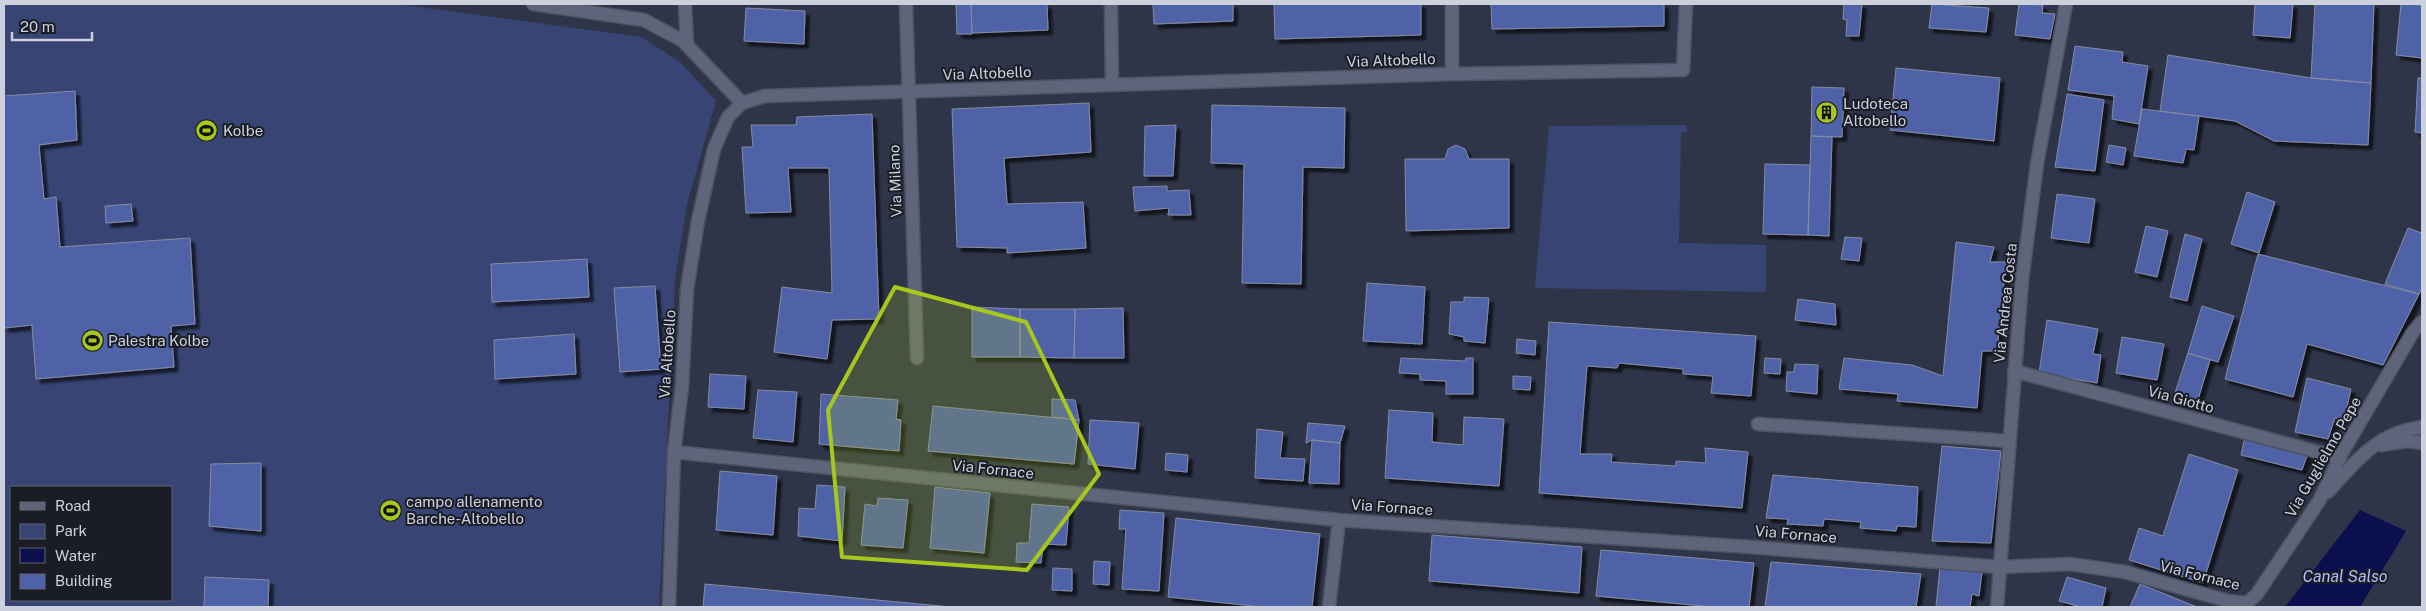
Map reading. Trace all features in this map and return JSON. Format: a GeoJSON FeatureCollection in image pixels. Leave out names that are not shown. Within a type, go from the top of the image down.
{"type":"FeatureCollection","features":[{"type":"Feature","properties":{"kind":"street"},"geometry":{"type":"LineString","coordinates":[[533,4],[644,20],[687,45],[742,103]]}},
{"type":"Feature","properties":{"kind":"street"},"geometry":{"type":"LineString","coordinates":[[684,4],[687,45]]}},
{"type":"Feature","properties":{"kind":"street","name":"Via Milano"},"geometry":{"type":"LineString","coordinates":[[906,4],[917,358]]}},
{"type":"Feature","properties":{"kind":"street"},"geometry":{"type":"LineString","coordinates":[[1111,4],[1112,86]]}},
{"type":"Feature","properties":{"kind":"street"},"geometry":{"type":"LineString","coordinates":[[1452,4],[1452,74]]}},
{"type":"Feature","properties":{"kind":"street","name":"Via Altobello"},"geometry":{"type":"LineString","coordinates":[[669,607],[674,452],[682,386],[687,289],[698,221],[714,149],[728,117],[742,103],[765,96],[1452,74],[1683,70],[1686,4]]}},
{"type":"Feature","properties":{"kind":"street","name":"Via Andrea Costa"},"geometry":{"type":"LineString","coordinates":[[1997,607],[2022,280],[2037,164],[2066,4]]}},
{"type":"Feature","properties":{"kind":"street","name":"Via Guglielmo Pepe"},"geometry":{"type":"LineString","coordinates":[[2246,603],[2257,594],[2319,501],[2340,458],[2413,332],[2422,322]]}},
{"type":"Feature","properties":{"kind":"street","name":"Via Giotto"},"geometry":{"type":"LineString","coordinates":[[2014,372],[2340,458]]}},
{"type":"Feature","properties":{"kind":"street"},"geometry":{"type":"LineString","coordinates":[[1758,424],[2009,441]]}},
{"type":"Feature","properties":{"kind":"street"},"geometry":{"type":"LineString","coordinates":[[2319,501],[2365,452],[2385,438],[2407,429],[2422,428]]}},
{"type":"Feature","properties":{"kind":"street"},"geometry":{"type":"LineString","coordinates":[[2365,452],[2392,443],[2422,443]]}},
{"type":"Feature","properties":{"kind":"street","name":"Via Fornace"},"geometry":{"type":"LineString","coordinates":[[674,452],[1339,520],[1751,546],[2000,567],[2070,564],[2125,572],[2228,601],[2246,603]]}},
{"type":"Feature","properties":{"kind":"street","name":"Via Fornace"},"geometry":{"type":"LineString","coordinates":[[1329,607],[1339,520]]}},
{"type":"Feature","properties":{"kind":"highlighted area"},"geometry":{"type":"Polygon","coordinates":[[[895,287],[1026,322],[1099,474],[1027,570],[842,557],[828,410],[895,287]]]}},
{"type":"Feature","properties":{"kind":"green space"},"geometry":{"type":"Polygon","coordinates":[[[4,4],[396,4],[641,37],[680,62],[716,101],[687,204],[675,279],[659,607],[4,607],[4,4]]]}},
{"type":"Feature","properties":{"kind":"green space"},"geometry":{"type":"Polygon","coordinates":[[[1687,125],[1687,132],[1681,133],[1679,243],[1766,245],[1766,292],[1535,288],[1549,126],[1687,125]]]}},
{"type":"Feature","properties":{"kind":"water","name":"Canal Salso"},"geometry":{"type":"Polygon","coordinates":[[[2360,510],[2406,531],[2360,607],[2285,607],[2360,510]]]}},
{"type":"Feature","properties":{"kind":"building"},"geometry":{"type":"Polygon","coordinates":[[[956,4],[971,4],[972,34],[957,34],[956,4]]]}},
{"type":"Feature","properties":{"kind":"building"},"geometry":{"type":"Polygon","coordinates":[[[971,4],[1047,4],[1048,30],[972,33],[971,4]]]}},
{"type":"Feature","properties":{"kind":"building"},"geometry":{"type":"Polygon","coordinates":[[[1153,4],[1233,4],[1233,21],[1154,24],[1153,4]]]}},
{"type":"Feature","properties":{"kind":"building"},"geometry":{"type":"Polygon","coordinates":[[[1274,4],[1421,4],[1421,35],[1275,39],[1274,4]]]}},
{"type":"Feature","properties":{"kind":"building"},"geometry":{"type":"Polygon","coordinates":[[[1491,4],[1664,4],[1664,26],[1492,29],[1491,4]]]}},
{"type":"Feature","properties":{"kind":"building"},"geometry":{"type":"Polygon","coordinates":[[[1844,4],[1862,4],[1859,36],[1846,36],[1847,20],[1843,19],[1844,4]]]}},
{"type":"Feature","properties":{"kind":"building"},"geometry":{"type":"Polygon","coordinates":[[[1932,4],[1989,8],[1986,32],[1929,28],[1932,4]]]}},
{"type":"Feature","properties":{"kind":"building"},"geometry":{"type":"Polygon","coordinates":[[[2019,4],[2043,5],[2042,13],[2055,14],[2050,39],[2015,35],[2019,4]]]}},
{"type":"Feature","properties":{"kind":"building"},"geometry":{"type":"Polygon","coordinates":[[[2255,4],[2293,4],[2290,38],[2253,35],[2255,4]]]}},
{"type":"Feature","properties":{"kind":"building"},"geometry":{"type":"Polygon","coordinates":[[[2315,4],[2374,4],[2371,83],[2311,78],[2315,4]]]}},
{"type":"Feature","properties":{"kind":"building"},"geometry":{"type":"Polygon","coordinates":[[[2401,4],[2422,5],[2422,58],[2396,55],[2401,4]]]}},
{"type":"Feature","properties":{"kind":"building"},"geometry":{"type":"Polygon","coordinates":[[[746,8],[805,11],[804,44],[744,41],[746,8]]]}},
{"type":"Feature","properties":{"kind":"building"},"geometry":{"type":"Polygon","coordinates":[[[2075,46],[2123,52],[2122,62],[2148,66],[2139,124],[2112,119],[2114,96],[2068,90],[2075,46]]]}},
{"type":"Feature","properties":{"kind":"building"},"geometry":{"type":"Polygon","coordinates":[[[2168,55],[2311,78],[2371,83],[2368,145],[2274,141],[2235,121],[2160,111],[2168,55]]]}},
{"type":"Feature","properties":{"kind":"building"},"geometry":{"type":"Polygon","coordinates":[[[1896,68],[2000,78],[1994,141],[1890,130],[1896,68]]]}},
{"type":"Feature","properties":{"kind":"building"},"geometry":{"type":"Polygon","coordinates":[[[2418,78],[2422,78],[2422,133],[2415,132],[2418,78]]]}},
{"type":"Feature","properties":{"kind":"building","name":"Ludoteca Altobello"},"geometry":{"type":"Polygon","coordinates":[[[1812,87],[1844,88],[1842,137],[1811,136],[1812,87]]]}},
{"type":"Feature","properties":{"kind":"building"},"geometry":{"type":"Polygon","coordinates":[[[75,91],[77,140],[39,145],[44,199],[56,197],[60,247],[190,238],[195,324],[171,326],[174,367],[36,379],[32,325],[4,328],[4,96],[75,91]]]}},
{"type":"Feature","properties":{"kind":"building"},"geometry":{"type":"Polygon","coordinates":[[[2067,94],[2104,100],[2095,171],[2055,167],[2067,94]]]}},
{"type":"Feature","properties":{"kind":"building"},"geometry":{"type":"Polygon","coordinates":[[[1089,103],[1091,152],[1004,158],[1007,204],[1083,202],[1086,248],[1007,253],[1007,248],[957,247],[952,109],[1089,103]]]}},
{"type":"Feature","properties":{"kind":"building"},"geometry":{"type":"Polygon","coordinates":[[[1212,105],[1345,108],[1344,168],[1303,167],[1301,284],[1242,283],[1244,164],[1211,163],[1212,105]]]}},
{"type":"Feature","properties":{"kind":"building"},"geometry":{"type":"Polygon","coordinates":[[[2142,109],[2199,116],[2194,150],[2186,149],[2183,163],[2134,156],[2142,109]]]}},
{"type":"Feature","properties":{"kind":"building"},"geometry":{"type":"Polygon","coordinates":[[[872,114],[879,319],[832,320],[827,359],[774,352],[782,287],[832,293],[829,168],[788,168],[791,212],[746,213],[742,147],[753,147],[751,125],[796,125],[797,117],[872,114]]]}},
{"type":"Feature","properties":{"kind":"building"},"geometry":{"type":"Polygon","coordinates":[[[1176,125],[1173,176],[1144,176],[1145,126],[1176,125]]]}},
{"type":"Feature","properties":{"kind":"building"},"geometry":{"type":"Polygon","coordinates":[[[1811,136],[1832,137],[1829,236],[1808,235],[1811,136]]]}},
{"type":"Feature","properties":{"kind":"building"},"geometry":{"type":"Polygon","coordinates":[[[1456,145],[1465,149],[1469,159],[1509,159],[1509,228],[1406,231],[1405,159],[1445,159],[1448,149],[1456,145]]]}},
{"type":"Feature","properties":{"kind":"building"},"geometry":{"type":"Polygon","coordinates":[[[2109,145],[2126,148],[2123,165],[2106,162],[2109,145]]]}},
{"type":"Feature","properties":{"kind":"building"},"geometry":{"type":"Polygon","coordinates":[[[1765,164],[1810,165],[1808,235],[1763,234],[1765,164]]]}},
{"type":"Feature","properties":{"kind":"building"},"geometry":{"type":"Polygon","coordinates":[[[1167,186],[1167,191],[1189,190],[1191,215],[1168,215],[1169,208],[1135,211],[1133,187],[1167,186]]]}},
{"type":"Feature","properties":{"kind":"building"},"geometry":{"type":"Polygon","coordinates":[[[2247,192],[2275,202],[2259,253],[2231,244],[2247,192]]]}},
{"type":"Feature","properties":{"kind":"building"},"geometry":{"type":"Polygon","coordinates":[[[2057,194],[2095,199],[2089,243],[2051,238],[2057,194]]]}},
{"type":"Feature","properties":{"kind":"building"},"geometry":{"type":"Polygon","coordinates":[[[131,204],[133,221],[106,223],[105,206],[131,204]]]}},
{"type":"Feature","properties":{"kind":"building"},"geometry":{"type":"Polygon","coordinates":[[[2146,226],[2168,231],[2157,277],[2135,272],[2146,226]]]}},
{"type":"Feature","properties":{"kind":"building"},"geometry":{"type":"Polygon","coordinates":[[[2408,228],[2422,233],[2422,288],[2419,294],[2385,284],[2408,228]]]}},
{"type":"Feature","properties":{"kind":"building"},"geometry":{"type":"Polygon","coordinates":[[[2185,234],[2202,239],[2187,301],[2170,297],[2185,234]]]}},
{"type":"Feature","properties":{"kind":"building"},"geometry":{"type":"Polygon","coordinates":[[[1845,237],[1862,238],[1859,261],[1841,259],[1845,237]]]}},
{"type":"Feature","properties":{"kind":"building"},"geometry":{"type":"Polygon","coordinates":[[[1956,242],[1994,247],[1990,262],[2006,262],[1997,351],[1982,351],[1977,408],[1897,401],[1898,394],[1839,389],[1844,358],[1912,365],[1943,376],[1956,242]]]}},
{"type":"Feature","properties":{"kind":"building"},"geometry":{"type":"Polygon","coordinates":[[[2258,254],[2419,294],[2383,365],[2307,344],[2293,397],[2225,379],[2258,254]]]}},
{"type":"Feature","properties":{"kind":"building"},"geometry":{"type":"Polygon","coordinates":[[[587,259],[589,297],[492,302],[491,264],[587,259]]]}},
{"type":"Feature","properties":{"kind":"building"},"geometry":{"type":"Polygon","coordinates":[[[1367,283],[1425,287],[1422,344],[1363,341],[1367,283]]]}},
{"type":"Feature","properties":{"kind":"building"},"geometry":{"type":"Polygon","coordinates":[[[655,286],[661,369],[620,372],[614,288],[655,286]]]}},
{"type":"Feature","properties":{"kind":"building"},"geometry":{"type":"Polygon","coordinates":[[[1464,297],[1489,298],[1485,343],[1464,341],[1464,337],[1449,334],[1451,302],[1464,302],[1464,297]]]}},
{"type":"Feature","properties":{"kind":"building"},"geometry":{"type":"Polygon","coordinates":[[[1798,299],[1835,304],[1836,325],[1795,320],[1798,299]]]}},
{"type":"Feature","properties":{"kind":"building"},"geometry":{"type":"Polygon","coordinates":[[[2202,306],[2234,316],[2218,362],[2188,353],[2202,306]]]}},
{"type":"Feature","properties":{"kind":"building"},"geometry":{"type":"Polygon","coordinates":[[[972,307],[1020,309],[1020,357],[972,357],[972,307]]]}},
{"type":"Feature","properties":{"kind":"building"},"geometry":{"type":"Polygon","coordinates":[[[1123,308],[1124,358],[1074,358],[1075,309],[1123,308]]]}},
{"type":"Feature","properties":{"kind":"building"},"geometry":{"type":"Polygon","coordinates":[[[1020,309],[1075,309],[1074,358],[1020,357],[1020,309]]]}},
{"type":"Feature","properties":{"kind":"building"},"geometry":{"type":"Polygon","coordinates":[[[2047,320],[2098,329],[2093,354],[2101,355],[2097,383],[2039,373],[2047,320]]]}},
{"type":"Feature","properties":{"kind":"building"},"geometry":{"type":"Polygon","coordinates":[[[1549,322],[1756,336],[1751,396],[1711,393],[1713,376],[1683,374],[1683,369],[1619,363],[1617,368],[1587,366],[1580,454],[1612,454],[1611,462],[1676,466],[1676,461],[1706,463],[1705,448],[1748,452],[1742,508],[1539,493],[1549,322]]]}},
{"type":"Feature","properties":{"kind":"building"},"geometry":{"type":"Polygon","coordinates":[[[574,334],[576,374],[495,379],[494,340],[574,334]]]}},
{"type":"Feature","properties":{"kind":"building"},"geometry":{"type":"Polygon","coordinates":[[[2122,337],[2164,344],[2157,380],[2116,373],[2122,337]]]}},
{"type":"Feature","properties":{"kind":"building"},"geometry":{"type":"Polygon","coordinates":[[[1517,339],[1536,341],[1535,355],[1516,353],[1517,339]]]}},
{"type":"Feature","properties":{"kind":"building"},"geometry":{"type":"Polygon","coordinates":[[[2188,353],[2210,360],[2196,406],[2173,399],[2188,353]]]}},
{"type":"Feature","properties":{"kind":"building"},"geometry":{"type":"Polygon","coordinates":[[[1401,358],[1465,361],[1466,358],[1473,358],[1473,394],[1446,394],[1446,381],[1420,380],[1420,374],[1399,373],[1401,358]]]}},
{"type":"Feature","properties":{"kind":"building"},"geometry":{"type":"Polygon","coordinates":[[[1765,358],[1781,359],[1780,374],[1764,373],[1765,358]]]}},
{"type":"Feature","properties":{"kind":"building"},"geometry":{"type":"Polygon","coordinates":[[[1795,364],[1818,365],[1817,394],[1786,391],[1787,372],[1794,372],[1795,364]]]}},
{"type":"Feature","properties":{"kind":"building"},"geometry":{"type":"Polygon","coordinates":[[[710,374],[746,376],[744,409],[708,407],[710,374]]]}},
{"type":"Feature","properties":{"kind":"building"},"geometry":{"type":"Polygon","coordinates":[[[1513,376],[1531,377],[1530,390],[1513,389],[1513,376]]]}},
{"type":"Feature","properties":{"kind":"building"},"geometry":{"type":"Polygon","coordinates":[[[2307,378],[2351,389],[2344,420],[2335,418],[2328,439],[2295,432],[2307,378]]]}},
{"type":"Feature","properties":{"kind":"building"},"geometry":{"type":"Polygon","coordinates":[[[758,390],[797,392],[793,442],[753,438],[758,390]]]}},
{"type":"Feature","properties":{"kind":"building"},"geometry":{"type":"Polygon","coordinates":[[[821,394],[898,400],[896,419],[901,420],[899,451],[819,444],[821,394]]]}},
{"type":"Feature","properties":{"kind":"building"},"geometry":{"type":"Polygon","coordinates":[[[1052,399],[1075,400],[1079,420],[1052,417],[1052,399]]]}},
{"type":"Feature","properties":{"kind":"building"},"geometry":{"type":"Polygon","coordinates":[[[933,406],[1079,420],[1074,464],[928,451],[933,406]]]}},
{"type":"Feature","properties":{"kind":"building"},"geometry":{"type":"Polygon","coordinates":[[[1389,410],[1433,413],[1432,442],[1463,445],[1464,417],[1504,419],[1499,486],[1385,478],[1389,410]]]}},
{"type":"Feature","properties":{"kind":"building"},"geometry":{"type":"Polygon","coordinates":[[[1090,420],[1139,423],[1135,469],[1088,464],[1090,420]]]}},
{"type":"Feature","properties":{"kind":"building"},"geometry":{"type":"Polygon","coordinates":[[[1308,423],[1345,426],[1340,443],[1312,440],[1306,443],[1308,423]]]}},
{"type":"Feature","properties":{"kind":"building"},"geometry":{"type":"Polygon","coordinates":[[[1257,429],[1283,432],[1280,458],[1305,459],[1303,481],[1255,478],[1257,429]]]}},
{"type":"Feature","properties":{"kind":"building"},"geometry":{"type":"Polygon","coordinates":[[[2245,437],[2308,453],[2302,470],[2241,455],[2245,437]]]}},
{"type":"Feature","properties":{"kind":"building"},"geometry":{"type":"Polygon","coordinates":[[[1312,440],[1340,443],[1339,484],[1309,483],[1312,440]]]}},
{"type":"Feature","properties":{"kind":"building"},"geometry":{"type":"Polygon","coordinates":[[[1942,446],[2001,451],[1991,543],[1932,541],[1942,446]]]}},
{"type":"Feature","properties":{"kind":"building"},"geometry":{"type":"Polygon","coordinates":[[[1166,453],[1188,455],[1187,472],[1165,470],[1166,453]]]}},
{"type":"Feature","properties":{"kind":"building"},"geometry":{"type":"Polygon","coordinates":[[[2189,454],[2238,470],[2203,583],[2129,560],[2139,528],[2163,536],[2189,454]]]}},
{"type":"Feature","properties":{"kind":"building"},"geometry":{"type":"Polygon","coordinates":[[[261,463],[261,531],[209,526],[211,464],[261,463]]]}},
{"type":"Feature","properties":{"kind":"building"},"geometry":{"type":"Polygon","coordinates":[[[720,471],[777,476],[773,535],[716,530],[720,471]]]}},
{"type":"Feature","properties":{"kind":"building"},"geometry":{"type":"Polygon","coordinates":[[[1773,475],[1918,487],[1916,527],[1897,526],[1896,531],[1860,528],[1861,522],[1824,519],[1823,526],[1787,524],[1788,519],[1766,518],[1773,475]]]}},
{"type":"Feature","properties":{"kind":"building"},"geometry":{"type":"Polygon","coordinates":[[[817,485],[845,487],[842,541],[798,536],[799,508],[815,509],[817,485]]]}},
{"type":"Feature","properties":{"kind":"building"},"geometry":{"type":"Polygon","coordinates":[[[935,487],[990,493],[984,553],[930,548],[935,487]]]}},
{"type":"Feature","properties":{"kind":"building"},"geometry":{"type":"Polygon","coordinates":[[[878,498],[908,500],[903,548],[861,545],[865,504],[877,506],[878,498]]]}},
{"type":"Feature","properties":{"kind":"building"},"geometry":{"type":"Polygon","coordinates":[[[1032,504],[1069,507],[1066,545],[1043,544],[1041,563],[1016,562],[1017,543],[1029,543],[1032,504]]]}},
{"type":"Feature","properties":{"kind":"building"},"geometry":{"type":"Polygon","coordinates":[[[1120,510],[1164,513],[1159,591],[1122,589],[1126,529],[1119,529],[1120,510]]]}},
{"type":"Feature","properties":{"kind":"building"},"geometry":{"type":"Polygon","coordinates":[[[1176,518],[1320,534],[1312,607],[1263,607],[1168,597],[1176,518]]]}},
{"type":"Feature","properties":{"kind":"building"},"geometry":{"type":"Polygon","coordinates":[[[1432,535],[1582,547],[1579,593],[1429,581],[1432,535]]]}},
{"type":"Feature","properties":{"kind":"building"},"geometry":{"type":"Polygon","coordinates":[[[1601,550],[1754,563],[1749,607],[1714,607],[1596,596],[1601,550]]]}},
{"type":"Feature","properties":{"kind":"building"},"geometry":{"type":"Polygon","coordinates":[[[1094,561],[1110,562],[1109,585],[1093,584],[1094,561]]]}},
{"type":"Feature","properties":{"kind":"building"},"geometry":{"type":"Polygon","coordinates":[[[1771,562],[1921,574],[1916,607],[1765,607],[1771,562]]]}},
{"type":"Feature","properties":{"kind":"building"},"geometry":{"type":"Polygon","coordinates":[[[1940,567],[1982,571],[1979,596],[1972,594],[1970,607],[1936,607],[1940,567]]]}},
{"type":"Feature","properties":{"kind":"building"},"geometry":{"type":"Polygon","coordinates":[[[1053,568],[1072,569],[1072,591],[1052,590],[1053,568]]]}},
{"type":"Feature","properties":{"kind":"building"},"geometry":{"type":"Polygon","coordinates":[[[205,577],[269,580],[268,607],[204,607],[205,577]]]}},
{"type":"Feature","properties":{"kind":"building"},"geometry":{"type":"Polygon","coordinates":[[[2067,577],[2106,588],[2102,607],[2081,607],[2059,601],[2067,577]]]}},
{"type":"Feature","properties":{"kind":"building"},"geometry":{"type":"Polygon","coordinates":[[[705,584],[952,607],[703,607],[705,584]]]}},
{"type":"Feature","properties":{"kind":"building"},"geometry":{"type":"Polygon","coordinates":[[[2140,584],[2197,607],[2130,607],[2140,584]]]}},
{"type":"Feature","properties":{"kind":"place","name":"Ludoteca Altobello"},"geometry":{"type":"Point","coordinates":[1827,112]}},
{"type":"Feature","properties":{"kind":"place","name":"Kolbe"},"geometry":{"type":"Point","coordinates":[207,130]}},
{"type":"Feature","properties":{"kind":"place","name":"Palestra Kolbe"},"geometry":{"type":"Point","coordinates":[92,340]}},
{"type":"Feature","properties":{"kind":"place","name":"campo allenamento Barche-Altobello"},"geometry":{"type":"Point","coordinates":[390,510]}}]}
